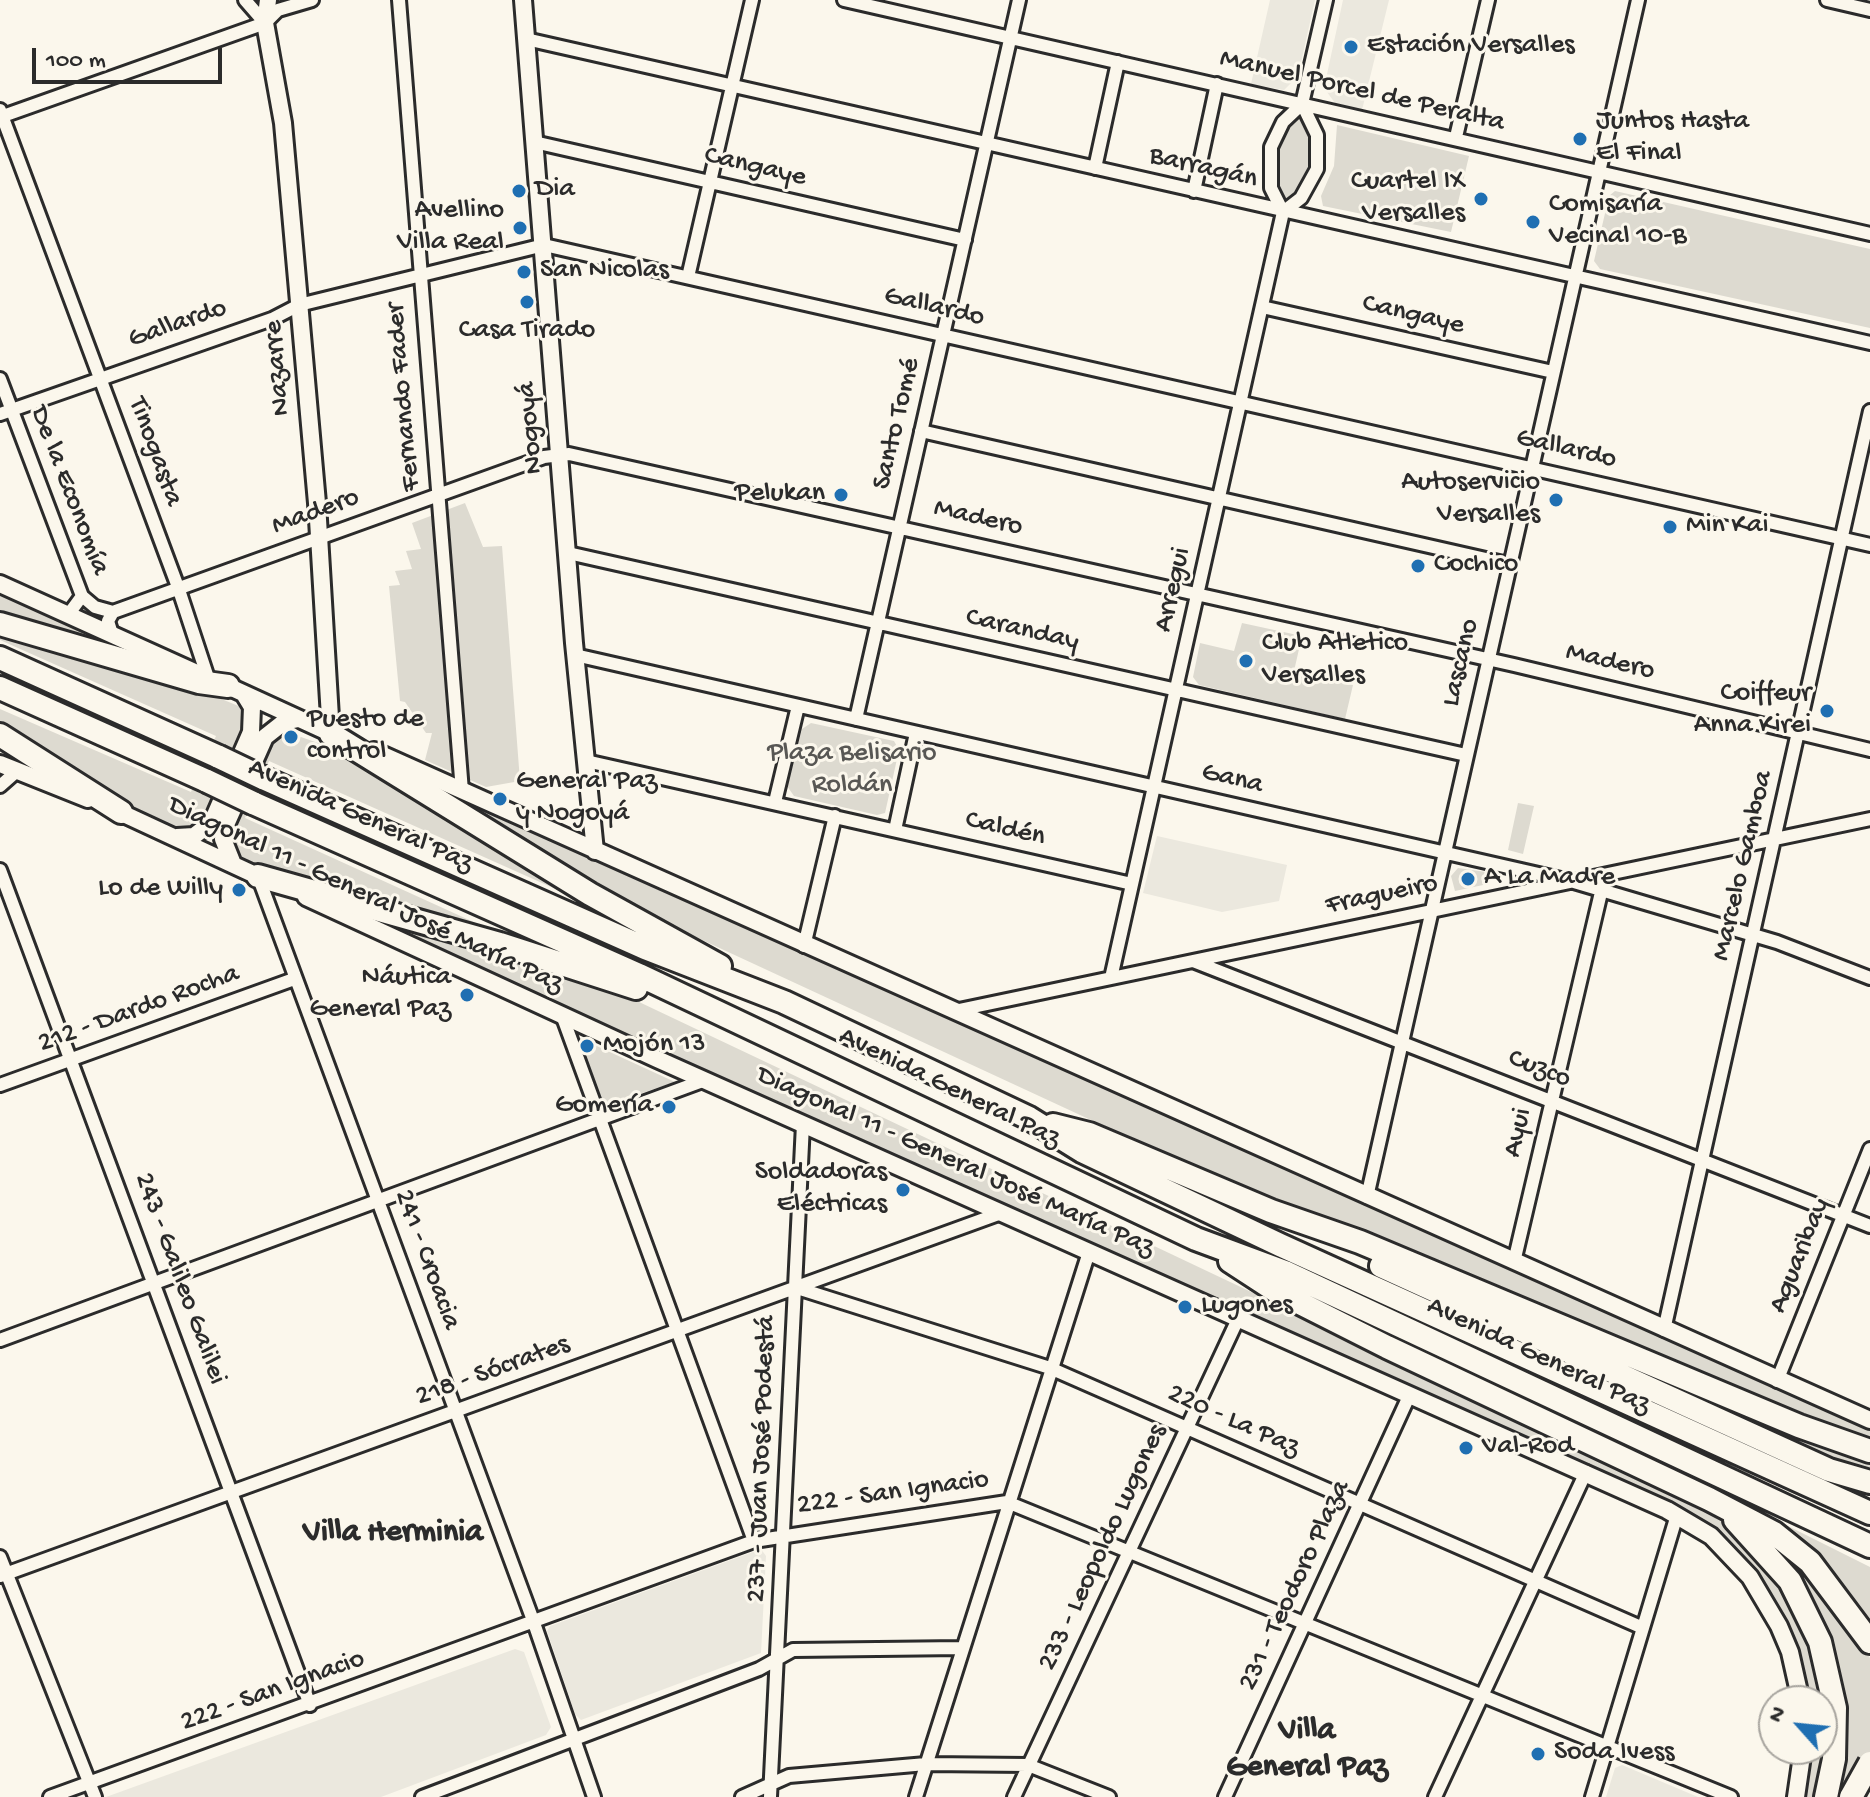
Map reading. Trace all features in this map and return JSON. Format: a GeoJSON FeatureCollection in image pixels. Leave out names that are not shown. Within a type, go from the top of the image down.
{"type":"FeatureCollection","features":[{"type":"Feature","properties":{"kind":"highway"},"geometry":{"type":"LineString","coordinates":[[0,624],[185,678],[227,686]]}},
{"type":"Feature","properties":{"kind":"highway","name":"Avenida General Paz"},"geometry":{"type":"LineString","coordinates":[[0,658],[645,948],[784,1002],[1029,1118],[1082,1151],[1266,1238],[1870,1513]]}},
{"type":"Feature","properties":{"kind":"highway","name":"Avenida General Paz"},"geometry":{"type":"LineString","coordinates":[[0,688],[758,1031],[1196,1239],[1285,1272],[1870,1546]]}},
{"type":"Feature","properties":{"kind":"highway"},"geometry":{"type":"LineString","coordinates":[[331,734],[577,886],[784,1002]]}},
{"type":"Feature","properties":{"kind":"highway"},"geometry":{"type":"LineString","coordinates":[[0,735],[121,812]]}},
{"type":"Feature","properties":{"kind":"highway"},"geometry":{"type":"LineString","coordinates":[[258,876],[513,948],[758,1031]]}},
{"type":"Feature","properties":{"kind":"highway"},"geometry":{"type":"LineString","coordinates":[[1029,1118],[1089,1134],[1271,1211],[1374,1248],[1799,1426],[1870,1451]]}},
{"type":"Feature","properties":{"kind":"highway"},"geometry":{"type":"LineString","coordinates":[[1271,1211],[1325,1242],[1829,1470],[1870,1482]]}},
{"type":"Feature","properties":{"kind":"highway"},"geometry":{"type":"LineString","coordinates":[[1196,1239],[1276,1291],[1774,1533],[1798,1551],[1833,1589],[1870,1642]]}},
{"type":"Feature","properties":{"kind":"highway"},"geometry":{"type":"LineString","coordinates":[[1709,1499],[1754,1539],[1790,1581],[1820,1642],[1835,1708],[1834,1759],[1826,1797]]}},
{"type":"Feature","properties":{"kind":"highway"},"geometry":{"type":"LineString","coordinates":[[1851,1797],[1870,1763]]}},
{"type":"Feature","properties":{"kind":"street"},"geometry":{"type":"LineString","coordinates":[[245,0],[265,23]]}},
{"type":"Feature","properties":{"kind":"street","name":"Nazarre"},"geometry":{"type":"LineString","coordinates":[[268,0],[265,23],[283,123],[319,539],[331,734]]}},
{"type":"Feature","properties":{"kind":"street"},"geometry":{"type":"LineString","coordinates":[[1,114],[265,23],[278,10],[312,0]]}},
{"type":"Feature","properties":{"kind":"street","name":"Fernando Fader"},"geometry":{"type":"LineString","coordinates":[[399,0],[462,791]]}},
{"type":"Feature","properties":{"kind":"street","name":"Nogoyá"},"geometry":{"type":"LineString","coordinates":[[523,0],[575,655],[595,851]]}},
{"type":"Feature","properties":{"kind":"street"},"geometry":{"type":"LineString","coordinates":[[688,277],[752,0]]}},
{"type":"Feature","properties":{"kind":"street","name":"Manuel Porcel de Peralta"},"geometry":{"type":"LineString","coordinates":[[844,0],[1456,137],[1870,234]]}},
{"type":"Feature","properties":{"kind":"street","name":"Santo Tomé"},"geometry":{"type":"LineString","coordinates":[[856,719],[1019,0]]}},
{"type":"Feature","properties":{"kind":"street"},"geometry":{"type":"LineString","coordinates":[[1302,104],[1317,135],[1317,169],[1301,198],[1283,212],[1271,188],[1268,160],[1276,134],[1302,104],[1326,0]]}},
{"type":"Feature","properties":{"kind":"street"},"geometry":{"type":"LineString","coordinates":[[1456,137],[1488,0]]}},
{"type":"Feature","properties":{"kind":"street","name":"Lascano"},"geometry":{"type":"LineString","coordinates":[[1367,1197],[1638,0]]}},
{"type":"Feature","properties":{"kind":"street"},"geometry":{"type":"LineString","coordinates":[[1827,0],[1862,6]]}},
{"type":"Feature","properties":{"kind":"street","name":"Barragán"},"geometry":{"type":"LineString","coordinates":[[526,39],[1870,343]]}},
{"type":"Feature","properties":{"kind":"street"},"geometry":{"type":"LineString","coordinates":[[1095,168],[1118,62]]}},
{"type":"Feature","properties":{"kind":"street"},"geometry":{"type":"LineString","coordinates":[[1194,191],[1217,84]]}},
{"type":"Feature","properties":{"kind":"street","name":"Tinogasta"},"geometry":{"type":"LineString","coordinates":[[1,114],[178,587],[227,686]]}},
{"type":"Feature","properties":{"kind":"street","name":"Cangaye"},"geometry":{"type":"LineString","coordinates":[[534,142],[965,240]]}},
{"type":"Feature","properties":{"kind":"street","name":"Arregui"},"geometry":{"type":"LineString","coordinates":[[1111,978],[1283,212]]}},
{"type":"Feature","properties":{"kind":"street","name":"Gallardo"},"geometry":{"type":"LineString","coordinates":[[6,412],[272,319],[299,305],[544,245],[1870,545]]}},
{"type":"Feature","properties":{"kind":"street","name":"Cangaye"},"geometry":{"type":"LineString","coordinates":[[1262,307],[1553,372]]}},
{"type":"Feature","properties":{"kind":"street","name":"De la Economía"},"geometry":{"type":"LineString","coordinates":[[0,379],[6,412],[82,596],[68,615]]}},
{"type":"Feature","properties":{"kind":"street","name":"Marcelo Gamboa"},"geometry":{"type":"LineString","coordinates":[[1664,1330],[1870,411]]}},
{"type":"Feature","properties":{"kind":"street"},"geometry":{"type":"LineString","coordinates":[[921,431],[1508,564]]}},
{"type":"Feature","properties":{"kind":"street","name":"Madero"},"geometry":{"type":"LineString","coordinates":[[113,612],[560,453],[1198,593],[1870,750]]}},
{"type":"Feature","properties":{"kind":"street","name":"Caranday"},"geometry":{"type":"LineString","coordinates":[[568,553],[1466,755]]}},
{"type":"Feature","properties":{"kind":"street"},"geometry":{"type":"LineString","coordinates":[[0,584],[951,1012],[1870,1420]]}},
{"type":"Feature","properties":{"kind":"street"},"geometry":{"type":"LineString","coordinates":[[82,596],[95,607],[113,612],[108,621],[112,634]]}},
{"type":"Feature","properties":{"kind":"street","name":"Gana"},"geometry":{"type":"LineString","coordinates":[[575,655],[1574,882],[1754,934],[1870,978]]}},
{"type":"Feature","properties":{"kind":"street"},"geometry":{"type":"LineString","coordinates":[[175,837],[194,836],[212,822],[251,732],[252,707],[227,686]]}},
{"type":"Feature","properties":{"kind":"street"},"geometry":{"type":"LineString","coordinates":[[775,802],[798,706]]}},
{"type":"Feature","properties":{"kind":"street"},"geometry":{"type":"LineString","coordinates":[[233,864],[223,839],[225,827],[265,737],[284,722],[298,719]]}},
{"type":"Feature","properties":{"kind":"street"},"geometry":{"type":"LineString","coordinates":[[895,830],[916,733]]}},
{"type":"Feature","properties":{"kind":"street","name":"Caldén"},"geometry":{"type":"LineString","coordinates":[[586,761],[1132,884]]}},
{"type":"Feature","properties":{"kind":"street","name":"Diagonal 11 - General José María Paz"},"geometry":{"type":"LineString","coordinates":[[0,764],[121,812],[705,1080],[1677,1515],[1711,1536],[1758,1589],[1790,1652],[1797,1685]]}},
{"type":"Feature","properties":{"kind":"street"},"geometry":{"type":"LineString","coordinates":[[0,786],[17,771]]}},
{"type":"Feature","properties":{"kind":"street"},"geometry":{"type":"LineString","coordinates":[[804,946],[835,816]]}},
{"type":"Feature","properties":{"kind":"street","name":"Fragueiro"},"geometry":{"type":"LineString","coordinates":[[951,1012],[1870,819]]}},
{"type":"Feature","properties":{"kind":"street","name":"243 - Galileo Galilei"},"geometry":{"type":"LineString","coordinates":[[0,870],[6,908],[72,1059],[310,1705]]}},
{"type":"Feature","properties":{"kind":"street","name":"Ayui"},"geometry":{"type":"LineString","coordinates":[[1514,1262],[1600,890],[1607,874]]}},
{"type":"Feature","properties":{"kind":"street","name":"241 - Croacia"},"geometry":{"type":"LineString","coordinates":[[258,876],[534,1623],[594,1797]]}},
{"type":"Feature","properties":{"kind":"street","name":"Cuzco"},"geometry":{"type":"LineString","coordinates":[[1190,960],[1870,1226]]}},
{"type":"Feature","properties":{"kind":"street","name":"212 - Dardo Rocha"},"geometry":{"type":"LineString","coordinates":[[0,1085],[294,979]]}},
{"type":"Feature","properties":{"kind":"street"},"geometry":{"type":"LineString","coordinates":[[562,1015],[597,1119],[754,1541]]}},
{"type":"Feature","properties":{"kind":"street"},"geometry":{"type":"LineString","coordinates":[[0,1340],[378,1197],[705,1080]]}},
{"type":"Feature","properties":{"kind":"street","name":"237 - Juan José Podestá"},"geometry":{"type":"LineString","coordinates":[[770,1797],[803,1124]]}},
{"type":"Feature","properties":{"kind":"street","name":"Aguaribay"},"geometry":{"type":"LineString","coordinates":[[1777,1381],[1870,1149]]}},
{"type":"Feature","properties":{"kind":"street","name":"218 - Sócrates"},"geometry":{"type":"LineString","coordinates":[[3,1575],[1001,1213]]}},
{"type":"Feature","properties":{"kind":"street"},"geometry":{"type":"LineString","coordinates":[[916,1797],[1007,1502],[1089,1252]]}},
{"type":"Feature","properties":{"kind":"street","name":"220 - La Paz"},"geometry":{"type":"LineString","coordinates":[[794,1287],[1050,1368],[1643,1628]]}},
{"type":"Feature","properties":{"kind":"street","name":"233 - Leopoldo Lugones"},"geometry":{"type":"LineString","coordinates":[[1014,1797],[1238,1319]]}},
{"type":"Feature","properties":{"kind":"street","name":"231 - Teodoro Plaza"},"geometry":{"type":"LineString","coordinates":[[1225,1797],[1410,1394]]}},
{"type":"Feature","properties":{"kind":"street"},"geometry":{"type":"LineString","coordinates":[[1435,1797],[1586,1472]]}},
{"type":"Feature","properties":{"kind":"street","name":"222 - San Ignacio"},"geometry":{"type":"LineString","coordinates":[[50,1797],[754,1541],[1007,1502],[1731,1797]]}},
{"type":"Feature","properties":{"kind":"street"},"geometry":{"type":"LineString","coordinates":[[1592,1797],[1677,1515]]}},
{"type":"Feature","properties":{"kind":"street"},"geometry":{"type":"LineString","coordinates":[[0,1557],[3,1575],[95,1797]]}},
{"type":"Feature","properties":{"kind":"street"},"geometry":{"type":"LineString","coordinates":[[422,1797],[759,1669],[793,1650],[962,1648]]}},
{"type":"Feature","properties":{"kind":"street"},"geometry":{"type":"LineString","coordinates":[[742,1797],[789,1776],[926,1764],[1028,1765],[1109,1797]]}},
{"type":"Feature","properties":{"kind":"street"},"geometry":{"type":"LineString","coordinates":[[1796,1797],[1801,1765]]}},
{"type":"Feature","properties":{"kind":"shaded area"},"geometry":{"type":"Polygon","coordinates":[[[1270,0],[1315,0],[1298,76],[1284,90],[1251,84],[1270,0]]]}},
{"type":"Feature","properties":{"kind":"shaded area"},"geometry":{"type":"Polygon","coordinates":[[[1343,0],[1389,0],[1362,110],[1335,103],[1324,88],[1343,0]]]}},
{"type":"Feature","properties":{"kind":"shaded area"},"geometry":{"type":"Polygon","coordinates":[[[1157,836],[1287,865],[1279,901],[1222,912],[1143,893],[1157,836]]]}},
{"type":"Feature","properties":{"kind":"shaded area"},"geometry":{"type":"Polygon","coordinates":[[[761,1549],[766,1556],[761,1653],[581,1720],[575,1714],[547,1631],[550,1626],[761,1549]]]}},
{"type":"Feature","properties":{"kind":"shaded area"},"geometry":{"type":"Polygon","coordinates":[[[515,1649],[524,1652],[551,1727],[546,1735],[381,1797],[106,1797],[515,1649]]]}},
{"type":"Feature","properties":{"kind":"shaded area"},"geometry":{"type":"Polygon","coordinates":[[[1622,1765],[1698,1797],[1606,1797],[1615,1768],[1622,1765]]]}},
{"type":"Feature","properties":{"kind":"green space"},"geometry":{"type":"Polygon","coordinates":[[[1304,119],[1311,129],[1312,157],[1297,193],[1286,199],[1279,195],[1273,171],[1278,143],[1291,121],[1304,119]]]}},
{"type":"Feature","properties":{"kind":"green space"},"geometry":{"type":"Polygon","coordinates":[[[1337,125],[1469,156],[1451,232],[1323,206],[1321,196],[1334,166],[1337,125]]]}},
{"type":"Feature","properties":{"kind":"green space"},"geometry":{"type":"Polygon","coordinates":[[[1615,191],[1870,249],[1870,328],[1600,269],[1594,261],[1609,196],[1615,191]]]}},
{"type":"Feature","properties":{"kind":"green space"},"geometry":{"type":"Polygon","coordinates":[[[465,503],[483,547],[502,546],[520,781],[486,787],[425,760],[432,733],[426,733],[405,702],[400,701],[389,586],[400,585],[395,571],[412,569],[406,551],[421,549],[412,523],[465,503]]]}},
{"type":"Feature","properties":{"kind":"green space"},"geometry":{"type":"Polygon","coordinates":[[[0,594],[87,633],[91,640],[0,618],[0,594]]]}},
{"type":"Feature","properties":{"kind":"green space","name":"Club Atletico Versalles"},"geometry":{"type":"Polygon","coordinates":[[[1242,623],[1302,636],[1294,671],[1353,685],[1345,719],[1199,685],[1193,677],[1200,643],[1234,651],[1242,623]]]}},
{"type":"Feature","properties":{"kind":"green space"},"geometry":{"type":"Polygon","coordinates":[[[0,629],[170,678],[241,707],[246,727],[202,824],[181,829],[137,813],[0,731],[0,709],[191,792],[216,736],[0,640],[0,629]]]}},
{"type":"Feature","properties":{"kind":"green space","name":"Plaza Belisario Roldán"},"geometry":{"type":"Polygon","coordinates":[[[811,723],[894,741],[899,750],[885,813],[877,815],[794,796],[787,786],[802,729],[811,723]]]}},
{"type":"Feature","properties":{"kind":"green space"},"geometry":{"type":"Polygon","coordinates":[[[283,735],[301,737],[335,749],[562,886],[560,891],[269,761],[245,818],[533,949],[260,872],[234,856],[228,849],[230,824],[271,738],[283,735]]]}},
{"type":"Feature","properties":{"kind":"green space"},"geometry":{"type":"Polygon","coordinates":[[[413,776],[1870,1431],[1870,1475],[1839,1466],[1463,1297],[1567,1318],[1147,1146],[672,926],[413,776]]]}},
{"type":"Feature","properties":{"kind":"green space"},"geometry":{"type":"Polygon","coordinates":[[[1518,803],[1534,806],[1523,854],[1508,850],[1518,803]]]}},
{"type":"Feature","properties":{"kind":"green space"},"geometry":{"type":"Polygon","coordinates":[[[1458,868],[1486,872],[1490,879],[1483,885],[1455,891],[1451,876],[1458,868]]]}},
{"type":"Feature","properties":{"kind":"green space"},"geometry":{"type":"Polygon","coordinates":[[[324,905],[551,965],[618,992],[1684,1497],[1740,1534],[1782,1582],[1828,1685],[1798,1685],[1755,1572],[1732,1547],[1690,1512],[324,905]]]}},
{"type":"Feature","properties":{"kind":"green space"},"geometry":{"type":"Polygon","coordinates":[[[575,1036],[675,1082],[601,1107],[575,1036]]]}},
{"type":"Feature","properties":{"kind":"green space"},"geometry":{"type":"Polygon","coordinates":[[[1724,1494],[1870,1567],[1870,1631],[1859,1614],[1721,1497],[1724,1494]]]}},
{"type":"Feature","properties":{"kind":"green space"},"geometry":{"type":"Polygon","coordinates":[[[1780,1551],[1810,1575],[1870,1658],[1870,1776],[1813,1797],[1801,1797],[1805,1765],[1838,1765],[1838,1685],[1829,1685],[1777,1556],[1780,1551]]]}},
{"type":"Feature","properties":{"kind":"place","name":"Estación Versalles"},"geometry":{"type":"Point","coordinates":[1351,47]}},
{"type":"Feature","properties":{"kind":"place","name":"Juntos Hasta El Final"},"geometry":{"type":"Point","coordinates":[1580,139]}},
{"type":"Feature","properties":{"kind":"place","name":"Dia"},"geometry":{"type":"Point","coordinates":[519,191]}},
{"type":"Feature","properties":{"kind":"place","name":"Cuartel IX Versalles"},"geometry":{"type":"Point","coordinates":[1481,199]}},
{"type":"Feature","properties":{"kind":"place","name":"Comisaría Vecinal 10-B"},"geometry":{"type":"Point","coordinates":[1533,222]}},
{"type":"Feature","properties":{"kind":"place","name":"Avellino Villa Real"},"geometry":{"type":"Point","coordinates":[520,228]}},
{"type":"Feature","properties":{"kind":"place","name":"San Nicolas"},"geometry":{"type":"Point","coordinates":[524,272]}},
{"type":"Feature","properties":{"kind":"place","name":"Casa Tirado"},"geometry":{"type":"Point","coordinates":[527,302]}},
{"type":"Feature","properties":{"kind":"place","name":"Pelukan"},"geometry":{"type":"Point","coordinates":[841,495]}},
{"type":"Feature","properties":{"kind":"place","name":"Autoservicio Versalles"},"geometry":{"type":"Point","coordinates":[1556,500]}},
{"type":"Feature","properties":{"kind":"place","name":"Min Kai"},"geometry":{"type":"Point","coordinates":[1670,527]}},
{"type":"Feature","properties":{"kind":"place","name":"Cochico"},"geometry":{"type":"Point","coordinates":[1418,566]}},
{"type":"Feature","properties":{"kind":"place","name":"Club Atletico Versalles"},"geometry":{"type":"Point","coordinates":[1246,661]}},
{"type":"Feature","properties":{"kind":"place","name":"Coiffeur Anna Kirei"},"geometry":{"type":"Point","coordinates":[1827,711]}},
{"type":"Feature","properties":{"kind":"place","name":"Puesto de control"},"geometry":{"type":"Point","coordinates":[291,737]}},
{"type":"Feature","properties":{"kind":"place","name":"General Paz y Nogoyá"},"geometry":{"type":"Point","coordinates":[500,799]}},
{"type":"Feature","properties":{"kind":"place","name":"A La Madre"},"geometry":{"type":"Point","coordinates":[1468,879]}},
{"type":"Feature","properties":{"kind":"place","name":"Lo de Willy"},"geometry":{"type":"Point","coordinates":[239,890]}},
{"type":"Feature","properties":{"kind":"place","name":"Náutica General Paz"},"geometry":{"type":"Point","coordinates":[467,995]}},
{"type":"Feature","properties":{"kind":"place","name":"Mojón 13"},"geometry":{"type":"Point","coordinates":[587,1046]}},
{"type":"Feature","properties":{"kind":"place","name":"Gomería"},"geometry":{"type":"Point","coordinates":[669,1107]}},
{"type":"Feature","properties":{"kind":"place","name":"Soldadoras Eléctricas"},"geometry":{"type":"Point","coordinates":[903,1190]}},
{"type":"Feature","properties":{"kind":"place","name":"Lugones"},"geometry":{"type":"Point","coordinates":[1185,1307]}},
{"type":"Feature","properties":{"kind":"place","name":"Val-Rod"},"geometry":{"type":"Point","coordinates":[1466,1448]}},
{"type":"Feature","properties":{"kind":"place","name":"Soda Ivess"},"geometry":{"type":"Point","coordinates":[1538,1754]}},
{"type":"Feature","properties":{"kind":"district","name":"Villa Herminia"},"geometry":{"type":"Point","coordinates":[393,1534]}},
{"type":"Feature","properties":{"kind":"district","name":"Villa General Paz"},"geometry":{"type":"Point","coordinates":[1307,1750]}}]}
